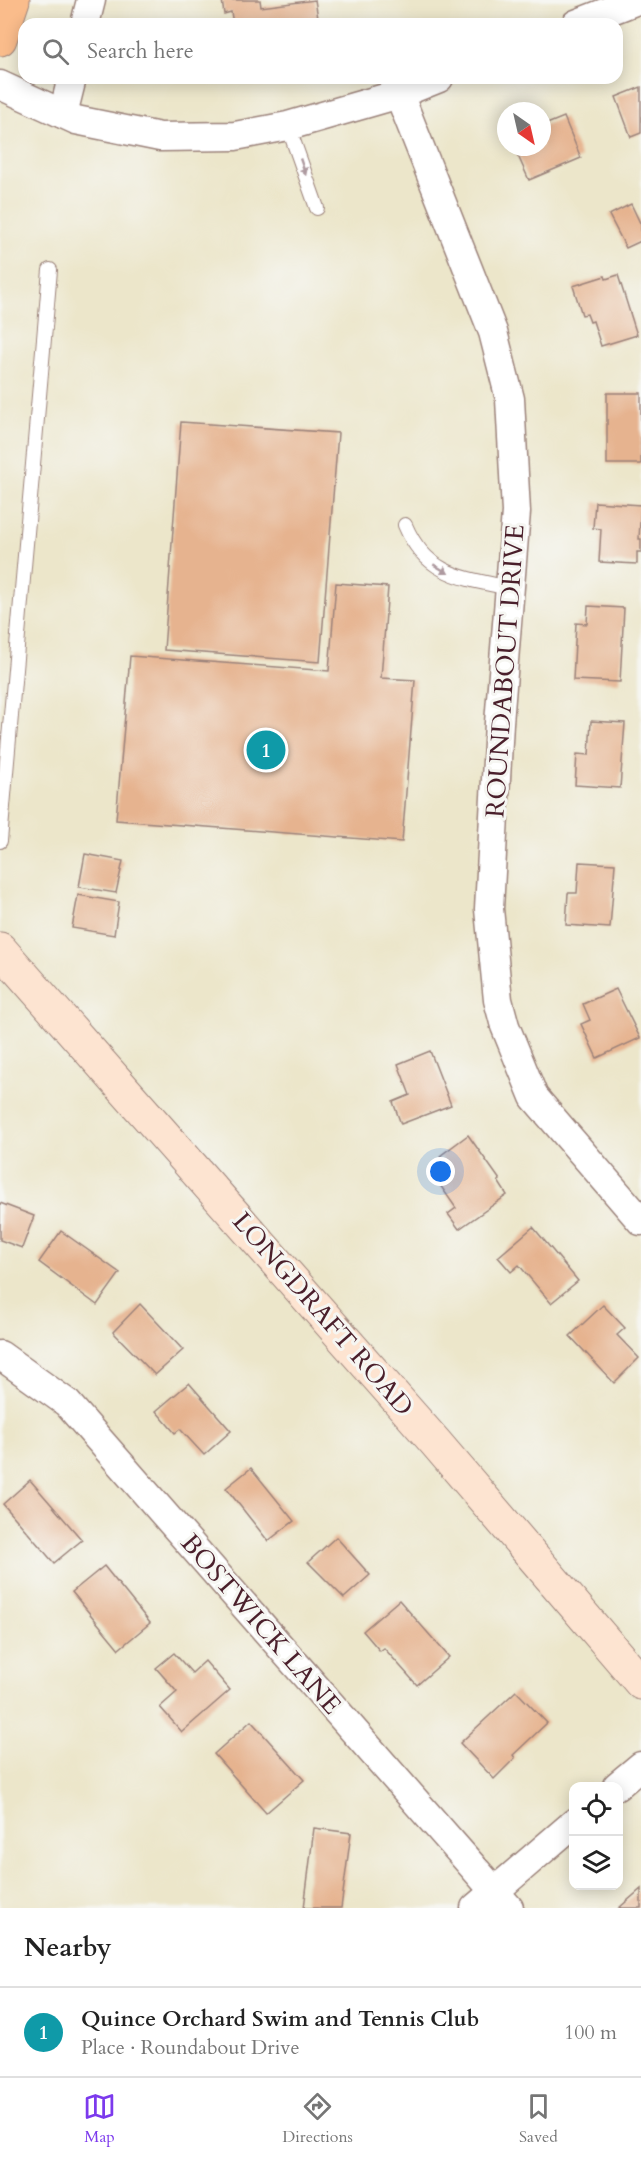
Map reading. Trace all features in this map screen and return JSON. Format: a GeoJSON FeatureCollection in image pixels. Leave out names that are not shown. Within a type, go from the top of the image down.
{"type":"FeatureCollection","features":[{"type":"Feature","properties":{"kind":"main road"},"geometry":{"type":"LineString","coordinates":[[0,39],[13,0]]}},
{"type":"Feature","properties":{"kind":"street"},"geometry":{"type":"LineString","coordinates":[[86,18],[91,0]]}},
{"type":"Feature","properties":{"kind":"street"},"geometry":{"type":"LineString","coordinates":[[591,18],[637,0]]}},
{"type":"Feature","properties":{"kind":"street"},"geometry":{"type":"LineString","coordinates":[[63,114],[70,84]]}},
{"type":"Feature","properties":{"kind":"street"},"geometry":{"type":"LineString","coordinates":[[0,85],[76,120],[160,137],[235,136],[288,126],[399,94],[424,84]]}},
{"type":"Feature","properties":{"kind":"street","name":"ROUNDABOUT DRIVE"},"geometry":{"type":"LineString","coordinates":[[399,94],[493,332],[510,399],[516,512],[489,909],[498,1000],[505,1026],[534,1097],[641,1221]]}},
{"type":"Feature","properties":{"kind":"street","name":"LONGDRAFT ROAD"},"geometry":{"type":"LineString","coordinates":[[0,949],[435,1442],[641,1683]]}},
{"type":"Feature","properties":{"kind":"street","name":"BOSTWICK LANE"},"geometry":{"type":"LineString","coordinates":[[0,1355],[67,1403],[493,1902]]}},
{"type":"Feature","properties":{"kind":"street"},"geometry":{"type":"LineString","coordinates":[[622,1782],[641,1766]]}},
{"type":"Feature","properties":{"kind":"street"},"geometry":{"type":"LineString","coordinates":[[493,1902],[569,1827]]}},
{"type":"Feature","properties":{"kind":"lane"},"geometry":{"type":"LineString","coordinates":[[288,126],[317,208]]}},
{"type":"Feature","properties":{"kind":"lane"},"geometry":{"type":"LineString","coordinates":[[0,841],[50,270]]}},
{"type":"Feature","properties":{"kind":"lane"},"geometry":{"type":"LineString","coordinates":[[405,525],[413,544],[421,553],[451,575],[510,588]]}},
{"type":"Feature","properties":{"kind":"building"},"geometry":{"type":"Polygon","coordinates":[[[222,0],[260,0],[261,7],[315,0],[318,18],[232,18],[231,12],[224,14],[222,0]]]}},
{"type":"Feature","properties":{"kind":"building"},"geometry":{"type":"Polygon","coordinates":[[[641,87],[641,133],[631,137],[616,97],[641,87]]]}},
{"type":"Feature","properties":{"kind":"building"},"geometry":{"type":"Polygon","coordinates":[[[564,117],[581,158],[529,180],[518,156],[551,156],[551,122],[564,117]]]}},
{"type":"Feature","properties":{"kind":"building"},"geometry":{"type":"Polygon","coordinates":[[[631,204],[641,225],[641,241],[626,248],[609,215],[631,204]]]}},
{"type":"Feature","properties":{"kind":"building"},"geometry":{"type":"Polygon","coordinates":[[[618,275],[637,335],[601,346],[593,321],[590,322],[587,314],[582,315],[573,286],[605,276],[606,279],[618,275]]]}},
{"type":"Feature","properties":{"kind":"building"},"geometry":{"type":"Polygon","coordinates":[[[607,393],[641,393],[641,464],[607,464],[607,393]]]}},
{"type":"Feature","properties":{"kind":"building"},"geometry":{"type":"Polygon","coordinates":[[[181,422],[338,433],[320,662],[164,650],[181,422]]]}},
{"type":"Feature","properties":{"kind":"building"},"geometry":{"type":"Polygon","coordinates":[[[595,502],[641,505],[639,539],[641,539],[641,552],[637,552],[637,564],[599,562],[601,529],[593,528],[595,502]]]}},
{"type":"Feature","properties":{"kind":"building"},"geometry":{"type":"Polygon","coordinates":[[[336,583],[388,587],[381,678],[415,680],[402,842],[116,820],[130,656],[329,671],[336,583]]]}},
{"type":"Feature","properties":{"kind":"building"},"geometry":{"type":"Polygon","coordinates":[[[588,606],[624,608],[620,682],[573,680],[576,623],[587,624],[588,606]]]}},
{"type":"Feature","properties":{"kind":"building"},"geometry":{"type":"Polygon","coordinates":[[[591,721],[625,723],[620,788],[575,785],[577,754],[589,755],[591,721]]]}},
{"type":"Feature","properties":{"kind":"building"},"geometry":{"type":"Polygon","coordinates":[[[85,854],[123,861],[116,893],[79,887],[85,854]]]}},
{"type":"Feature","properties":{"kind":"building"},"geometry":{"type":"Polygon","coordinates":[[[579,862],[615,864],[610,928],[566,925],[568,893],[577,893],[579,862]]]}},
{"type":"Feature","properties":{"kind":"building"},"geometry":{"type":"Polygon","coordinates":[[[78,895],[119,902],[114,935],[72,928],[78,895]]]}},
{"type":"Feature","properties":{"kind":"building"},"geometry":{"type":"Polygon","coordinates":[[[616,989],[640,1038],[597,1058],[581,1024],[590,1020],[583,1004],[616,989]]]}},
{"type":"Feature","properties":{"kind":"building"},"geometry":{"type":"Polygon","coordinates":[[[430,1051],[451,1105],[401,1124],[393,1102],[410,1095],[398,1064],[430,1051]]]}},
{"type":"Feature","properties":{"kind":"building"},"geometry":{"type":"Polygon","coordinates":[[[468,1135],[500,1180],[498,1181],[507,1195],[459,1229],[448,1214],[456,1208],[440,1185],[454,1176],[440,1156],[468,1135]]]}},
{"type":"Feature","properties":{"kind":"building"},"geometry":{"type":"Polygon","coordinates":[[[0,1203],[34,1216],[22,1248],[0,1240],[0,1203]]]}},
{"type":"Feature","properties":{"kind":"building"},"geometry":{"type":"Polygon","coordinates":[[[533,1227],[578,1281],[551,1303],[519,1265],[511,1272],[498,1257],[533,1227]]]}},
{"type":"Feature","properties":{"kind":"building"},"geometry":{"type":"Polygon","coordinates":[[[61,1231],[120,1273],[97,1305],[39,1262],[61,1231]]]}},
{"type":"Feature","properties":{"kind":"building"},"geometry":{"type":"Polygon","coordinates":[[[140,1304],[183,1350],[155,1375],[113,1332],[140,1304]]]}},
{"type":"Feature","properties":{"kind":"building"},"geometry":{"type":"Polygon","coordinates":[[[603,1305],[625,1328],[617,1335],[639,1358],[614,1383],[570,1336],[603,1305]]]}},
{"type":"Feature","properties":{"kind":"building"},"geometry":{"type":"Polygon","coordinates":[[[189,1383],[231,1431],[204,1455],[180,1429],[175,1433],[156,1411],[189,1383]]]}},
{"type":"Feature","properties":{"kind":"building"},"geometry":{"type":"Polygon","coordinates":[[[251,1468],[294,1521],[268,1541],[226,1488],[251,1468]]]}},
{"type":"Feature","properties":{"kind":"building"},"geometry":{"type":"Polygon","coordinates":[[[30,1480],[82,1540],[54,1563],[3,1504],[30,1480]]]}},
{"type":"Feature","properties":{"kind":"building"},"geometry":{"type":"Polygon","coordinates":[[[336,1537],[370,1575],[344,1598],[308,1562],[336,1537]]]}},
{"type":"Feature","properties":{"kind":"building"},"geometry":{"type":"Polygon","coordinates":[[[104,1566],[150,1623],[119,1649],[72,1592],[104,1566]]]}},
{"type":"Feature","properties":{"kind":"building"},"geometry":{"type":"Polygon","coordinates":[[[399,1600],[449,1657],[417,1685],[384,1648],[380,1651],[363,1631],[399,1600]]]}},
{"type":"Feature","properties":{"kind":"building"},"geometry":{"type":"Polygon","coordinates":[[[174,1653],[192,1673],[205,1661],[230,1690],[182,1732],[160,1707],[177,1692],[156,1668],[174,1653]]]}},
{"type":"Feature","properties":{"kind":"building"},"geometry":{"type":"Polygon","coordinates":[[[516,1691],[547,1723],[513,1755],[515,1758],[494,1779],[460,1743],[516,1691]]]}},
{"type":"Feature","properties":{"kind":"building"},"geometry":{"type":"Polygon","coordinates":[[[251,1721],[304,1780],[266,1813],[214,1754],[251,1721]]]}},
{"type":"Feature","properties":{"kind":"building"},"geometry":{"type":"Polygon","coordinates":[[[314,1828],[351,1833],[341,1908],[304,1908],[314,1828]]]}},
{"type":"Feature","properties":{"kind":"building"},"geometry":{"type":"Polygon","coordinates":[[[641,1889],[641,1908],[619,1908],[641,1889]]]}},
{"type":"Feature","properties":{"kind":"place","name":"Quince Orchard Swim and Tennis Club"},"geometry":{"type":"Point","coordinates":[266,750]}}]}
